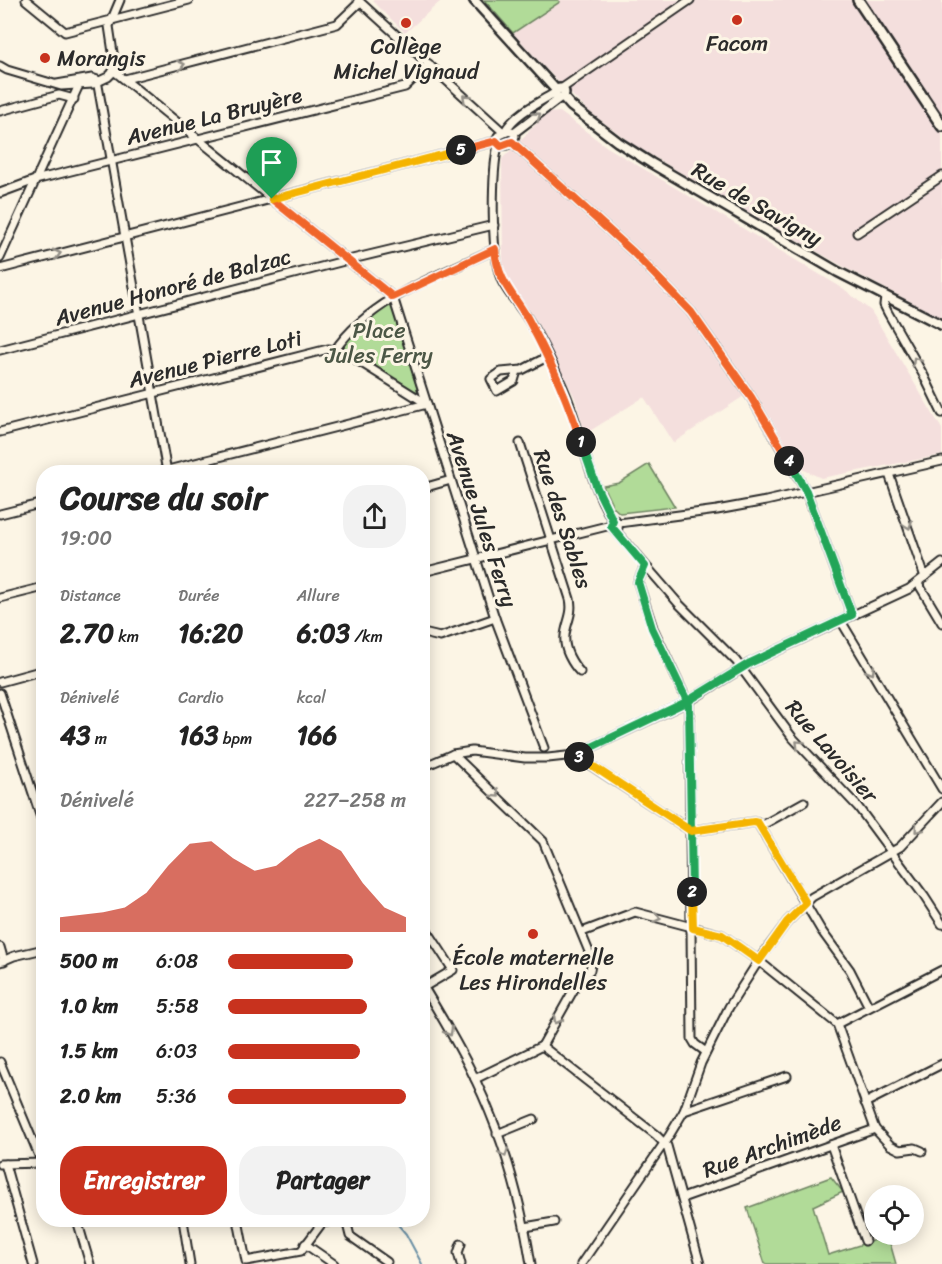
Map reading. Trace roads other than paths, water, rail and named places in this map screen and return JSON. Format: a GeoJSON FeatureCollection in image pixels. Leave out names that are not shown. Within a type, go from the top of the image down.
{"type":"FeatureCollection","features":[{"type":"Feature","properties":{"kind":"main road"},"geometry":{"type":"LineString","coordinates":[[858,0],[942,126]]}},
{"type":"Feature","properties":{"kind":"street"},"geometry":{"type":"LineString","coordinates":[[26,0],[65,32],[189,0]]}},
{"type":"Feature","properties":{"kind":"street"},"geometry":{"type":"LineString","coordinates":[[0,66],[57,84],[108,77],[114,71],[115,64],[109,29],[110,21],[120,0]]}},
{"type":"Feature","properties":{"kind":"street","name":"Rue de Savigny"},"geometry":{"type":"LineString","coordinates":[[474,0],[571,106],[618,142],[838,272],[942,326]]}},
{"type":"Feature","properties":{"kind":"street"},"geometry":{"type":"LineString","coordinates":[[0,269],[497,143],[505,146],[512,142],[514,133],[559,93],[690,0]]}},
{"type":"Feature","properties":{"kind":"street"},"geometry":{"type":"LineString","coordinates":[[125,79],[337,24],[359,1],[504,132],[514,133]]}},
{"type":"Feature","properties":{"kind":"street","name":"Avenue La Bruyère"},"geometry":{"type":"LineString","coordinates":[[0,193],[35,180],[405,87],[429,64]]}},
{"type":"Feature","properties":{"kind":"street"},"geometry":{"type":"LineString","coordinates":[[114,71],[393,297]]}},
{"type":"Feature","properties":{"kind":"street"},"geometry":{"type":"LineString","coordinates":[[97,80],[153,393],[163,465]]}},
{"type":"Feature","properties":{"kind":"street"},"geometry":{"type":"LineString","coordinates":[[0,258],[80,82]]}},
{"type":"Feature","properties":{"kind":"street"},"geometry":{"type":"LineString","coordinates":[[497,143],[498,136],[509,124],[540,100],[559,93]]}},
{"type":"Feature","properties":{"kind":"street"},"geometry":{"type":"LineString","coordinates":[[0,111],[62,95],[74,99]]}},
{"type":"Feature","properties":{"kind":"street"},"geometry":{"type":"LineString","coordinates":[[512,142],[633,252],[691,312],[770,426],[806,491],[852,615]]}},
{"type":"Feature","properties":{"kind":"street","name":"Rue Lavoisier"},"geometry":{"type":"LineString","coordinates":[[497,143],[495,158],[496,260],[503,282],[529,320],[567,396],[584,453],[614,524],[645,566],[742,668],[792,737],[858,807],[942,924]]}},
{"type":"Feature","properties":{"kind":"street"},"geometry":{"type":"LineString","coordinates":[[857,233],[942,176]]}},
{"type":"Feature","properties":{"kind":"street","name":"Avenue Honoré de Balzac"},"geometry":{"type":"LineString","coordinates":[[0,350],[348,260],[495,225]]}},
{"type":"Feature","properties":{"kind":"street"},"geometry":{"type":"LineString","coordinates":[[335,350],[342,339],[393,297],[495,249]]}},
{"type":"Feature","properties":{"kind":"street","name":"Avenue Jules Ferry"},"geometry":{"type":"LineString","coordinates":[[393,297],[495,618],[544,748]]}},
{"type":"Feature","properties":{"kind":"street"},"geometry":{"type":"LineString","coordinates":[[885,297],[884,305],[942,413]]}},
{"type":"Feature","properties":{"kind":"street","name":"Avenue Pierre Loti"},"geometry":{"type":"LineString","coordinates":[[0,432],[317,351],[335,350],[349,355],[427,404]]}},
{"type":"Feature","properties":{"kind":"street"},"geometry":{"type":"LineString","coordinates":[[517,371],[547,357]]}},
{"type":"Feature","properties":{"kind":"street"},"geometry":{"type":"LineString","coordinates":[[191,465],[427,404]]}},
{"type":"Feature","properties":{"kind":"street","name":"Rue des Sables"},"geometry":{"type":"LineString","coordinates":[[520,443],[571,605],[564,632],[565,645],[575,667],[580,672]]}},
{"type":"Feature","properties":{"kind":"street"},"geometry":{"type":"LineString","coordinates":[[430,570],[614,524],[717,510],[942,461]]}},
{"type":"Feature","properties":{"kind":"street"},"geometry":{"type":"LineString","coordinates":[[889,474],[925,577]]}},
{"type":"Feature","properties":{"kind":"street"},"geometry":{"type":"LineString","coordinates":[[430,486],[452,480]]}},
{"type":"Feature","properties":{"kind":"street"},"geometry":{"type":"LineString","coordinates":[[0,514],[36,505]]}},
{"type":"Feature","properties":{"kind":"street"},"geometry":{"type":"LineString","coordinates":[[430,764],[453,754],[478,751],[525,758],[575,755],[688,701],[742,668],[918,583],[942,563]]}},
{"type":"Feature","properties":{"kind":"street"},"geometry":{"type":"LineString","coordinates":[[645,566],[638,582],[652,628],[688,701],[693,928],[692,1039],[706,1052]]}},
{"type":"Feature","properties":{"kind":"street"},"geometry":{"type":"LineString","coordinates":[[918,583],[942,623]]}},
{"type":"Feature","properties":{"kind":"street"},"geometry":{"type":"LineString","coordinates":[[0,598],[36,589]]}},
{"type":"Feature","properties":{"kind":"street"},"geometry":{"type":"LineString","coordinates":[[430,635],[440,637],[495,618]]}},
{"type":"Feature","properties":{"kind":"street"},"geometry":{"type":"LineString","coordinates":[[841,621],[942,789]]}},
{"type":"Feature","properties":{"kind":"street"},"geometry":{"type":"LineString","coordinates":[[0,682],[36,672]]}},
{"type":"Feature","properties":{"kind":"street"},"geometry":{"type":"LineString","coordinates":[[0,693],[36,803]]}},
{"type":"Feature","properties":{"kind":"street"},"geometry":{"type":"LineString","coordinates":[[453,754],[539,836],[592,959],[591,966],[578,982],[542,1046],[475,1079]]}},
{"type":"Feature","properties":{"kind":"street"},"geometry":{"type":"LineString","coordinates":[[575,755],[691,831],[754,822],[761,826],[806,903],[850,970],[869,1007]]}},
{"type":"Feature","properties":{"kind":"street"},"geometry":{"type":"LineString","coordinates":[[761,826],[804,802]]}},
{"type":"Feature","properties":{"kind":"street"},"geometry":{"type":"LineString","coordinates":[[581,1264],[664,1144],[684,1111],[706,1052],[729,1007],[787,922],[806,903],[908,841],[942,802]]}},
{"type":"Feature","properties":{"kind":"street"},"geometry":{"type":"LineString","coordinates":[[582,932],[635,912],[722,935],[759,961],[837,1024],[875,1129],[890,1145],[900,1150],[915,1148],[922,1151]]}},
{"type":"Feature","properties":{"kind":"street"},"geometry":{"type":"LineString","coordinates":[[430,935],[453,970],[430,982]]}},
{"type":"Feature","properties":{"kind":"street"},"geometry":{"type":"LineString","coordinates":[[0,947],[2,961],[36,951]]}},
{"type":"Feature","properties":{"kind":"street"},"geometry":{"type":"LineString","coordinates":[[837,1024],[942,970]]}},
{"type":"Feature","properties":{"kind":"street"},"geometry":{"type":"LineString","coordinates":[[430,999],[475,1079],[506,1154],[522,1211],[531,1264]]}},
{"type":"Feature","properties":{"kind":"street"},"geometry":{"type":"LineString","coordinates":[[542,1046],[656,1135],[664,1144],[670,1153],[700,1264]]}},
{"type":"Feature","properties":{"kind":"street"},"geometry":{"type":"LineString","coordinates":[[0,1062],[36,1147]]}},
{"type":"Feature","properties":{"kind":"street"},"geometry":{"type":"LineString","coordinates":[[865,1103],[942,1064]]}},
{"type":"Feature","properties":{"kind":"street"},"geometry":{"type":"LineString","coordinates":[[684,1111],[787,1077]]}},
{"type":"Feature","properties":{"kind":"street"},"geometry":{"type":"LineString","coordinates":[[497,1134],[534,1119]]}},
{"type":"Feature","properties":{"kind":"street","name":"Rue Archimède"},"geometry":{"type":"LineString","coordinates":[[682,1198],[875,1129]]}},
{"type":"Feature","properties":{"kind":"street"},"geometry":{"type":"LineString","coordinates":[[831,1145],[864,1238]]}},
{"type":"Feature","properties":{"kind":"street"},"geometry":{"type":"LineString","coordinates":[[33,1264],[3,1164],[36,1163]]}},
{"type":"Feature","properties":{"kind":"street"},"geometry":{"type":"LineString","coordinates":[[525,1227],[554,1222]]}},
{"type":"Feature","properties":{"kind":"street"},"geometry":{"type":"LineString","coordinates":[[79,1227],[90,1264]]}},
{"type":"Feature","properties":{"kind":"street"},"geometry":{"type":"LineString","coordinates":[[184,1227],[190,1264]]}},
{"type":"Feature","properties":{"kind":"street"},"geometry":{"type":"LineString","coordinates":[[239,1227],[246,1261],[301,1251],[319,1227]]}},
{"type":"Feature","properties":{"kind":"street"},"geometry":{"type":"LineString","coordinates":[[348,1227],[350,1236],[387,1262]]}},
{"type":"Feature","properties":{"kind":"street"},"geometry":{"type":"LineString","coordinates":[[305,1244],[334,1264]]}},
{"type":"Feature","properties":{"kind":"street"},"geometry":{"type":"LineString","coordinates":[[460,1244],[458,1253],[461,1264]]}},
{"type":"Feature","properties":{"kind":"waterway"},"geometry":{"type":"LineString","coordinates":[[400,1227],[422,1264]]}},
{"type":"Feature","properties":{"kind":"place","name":"Facom"},"geometry":{"type":"Point","coordinates":[737,20]}},
{"type":"Feature","properties":{"kind":"place","name":"Collège Michel Vignaud"},"geometry":{"type":"Point","coordinates":[406,23]}},
{"type":"Feature","properties":{"kind":"place","name":"Morangis"},"geometry":{"type":"Point","coordinates":[45,58]}},
{"type":"Feature","properties":{"kind":"place","name":"École maternelle Les Hirondelles"},"geometry":{"type":"Point","coordinates":[533,934]}},
{"type":"Feature","properties":{"kind":"park label","name":"Place Jules Ferry"},"geometry":{"type":"Point","coordinates":[379,342]}}]}
